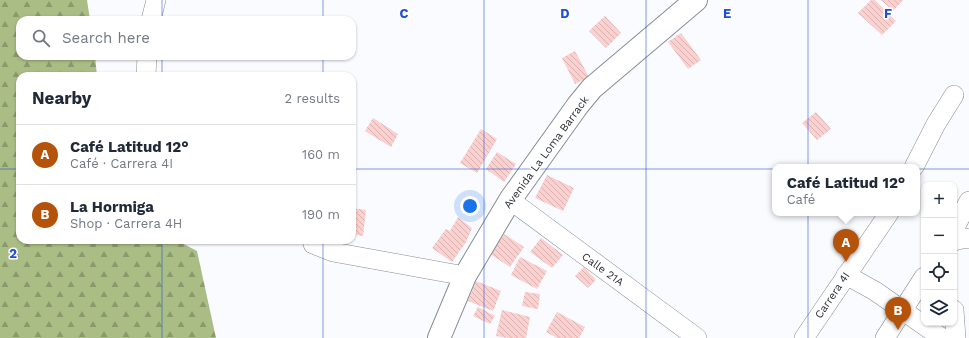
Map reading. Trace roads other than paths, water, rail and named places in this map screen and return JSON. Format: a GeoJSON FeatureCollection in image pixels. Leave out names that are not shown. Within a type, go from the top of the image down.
{"type":"FeatureCollection","features":[{"type":"Feature","properties":{"kind":"main road","name":"Avenida La Loma Barrack"},"geometry":{"type":"LineString","coordinates":[[439,338],[465,276],[510,200],[578,105],[592,88],[696,0]]}},
{"type":"Feature","properties":{"kind":"street"},"geometry":{"type":"LineString","coordinates":[[152,16],[156,0]]}},
{"type":"Feature","properties":{"kind":"street"},"geometry":{"type":"LineString","coordinates":[[146,72],[147,60]]}},
{"type":"Feature","properties":{"kind":"street"},"geometry":{"type":"LineString","coordinates":[[916,164],[936,124],[954,94]]}},
{"type":"Feature","properties":{"kind":"street","name":"Calle 21A"},"geometry":{"type":"LineString","coordinates":[[510,200],[697,338]]}},
{"type":"Feature","properties":{"kind":"street"},"geometry":{"type":"LineString","coordinates":[[957,223],[969,201]]}},
{"type":"Feature","properties":{"kind":"street","name":"Carrera 4I"},"geometry":{"type":"LineString","coordinates":[[804,338],[887,216]]}},
{"type":"Feature","properties":{"kind":"street"},"geometry":{"type":"LineString","coordinates":[[957,240],[965,238],[969,239]]}},
{"type":"Feature","properties":{"kind":"street"},"geometry":{"type":"LineString","coordinates":[[313,244],[333,252],[465,276]]}},
{"type":"Feature","properties":{"kind":"street"},"geometry":{"type":"LineString","coordinates":[[846,275],[875,291],[942,338]]}},
{"type":"Feature","properties":{"kind":"street"},"geometry":{"type":"LineString","coordinates":[[885,338],[921,282]]}},
{"type":"Feature","properties":{"kind":"street"},"geometry":{"type":"LineString","coordinates":[[955,326],[956,338]]}},
{"type":"Feature","properties":{"kind":"place","name":"Café Latitud 12°"},"geometry":{"type":"Point","coordinates":[846,262]}},
{"type":"Feature","properties":{"kind":"place","name":"La Hormiga"},"geometry":{"type":"Point","coordinates":[898,330]}}]}
